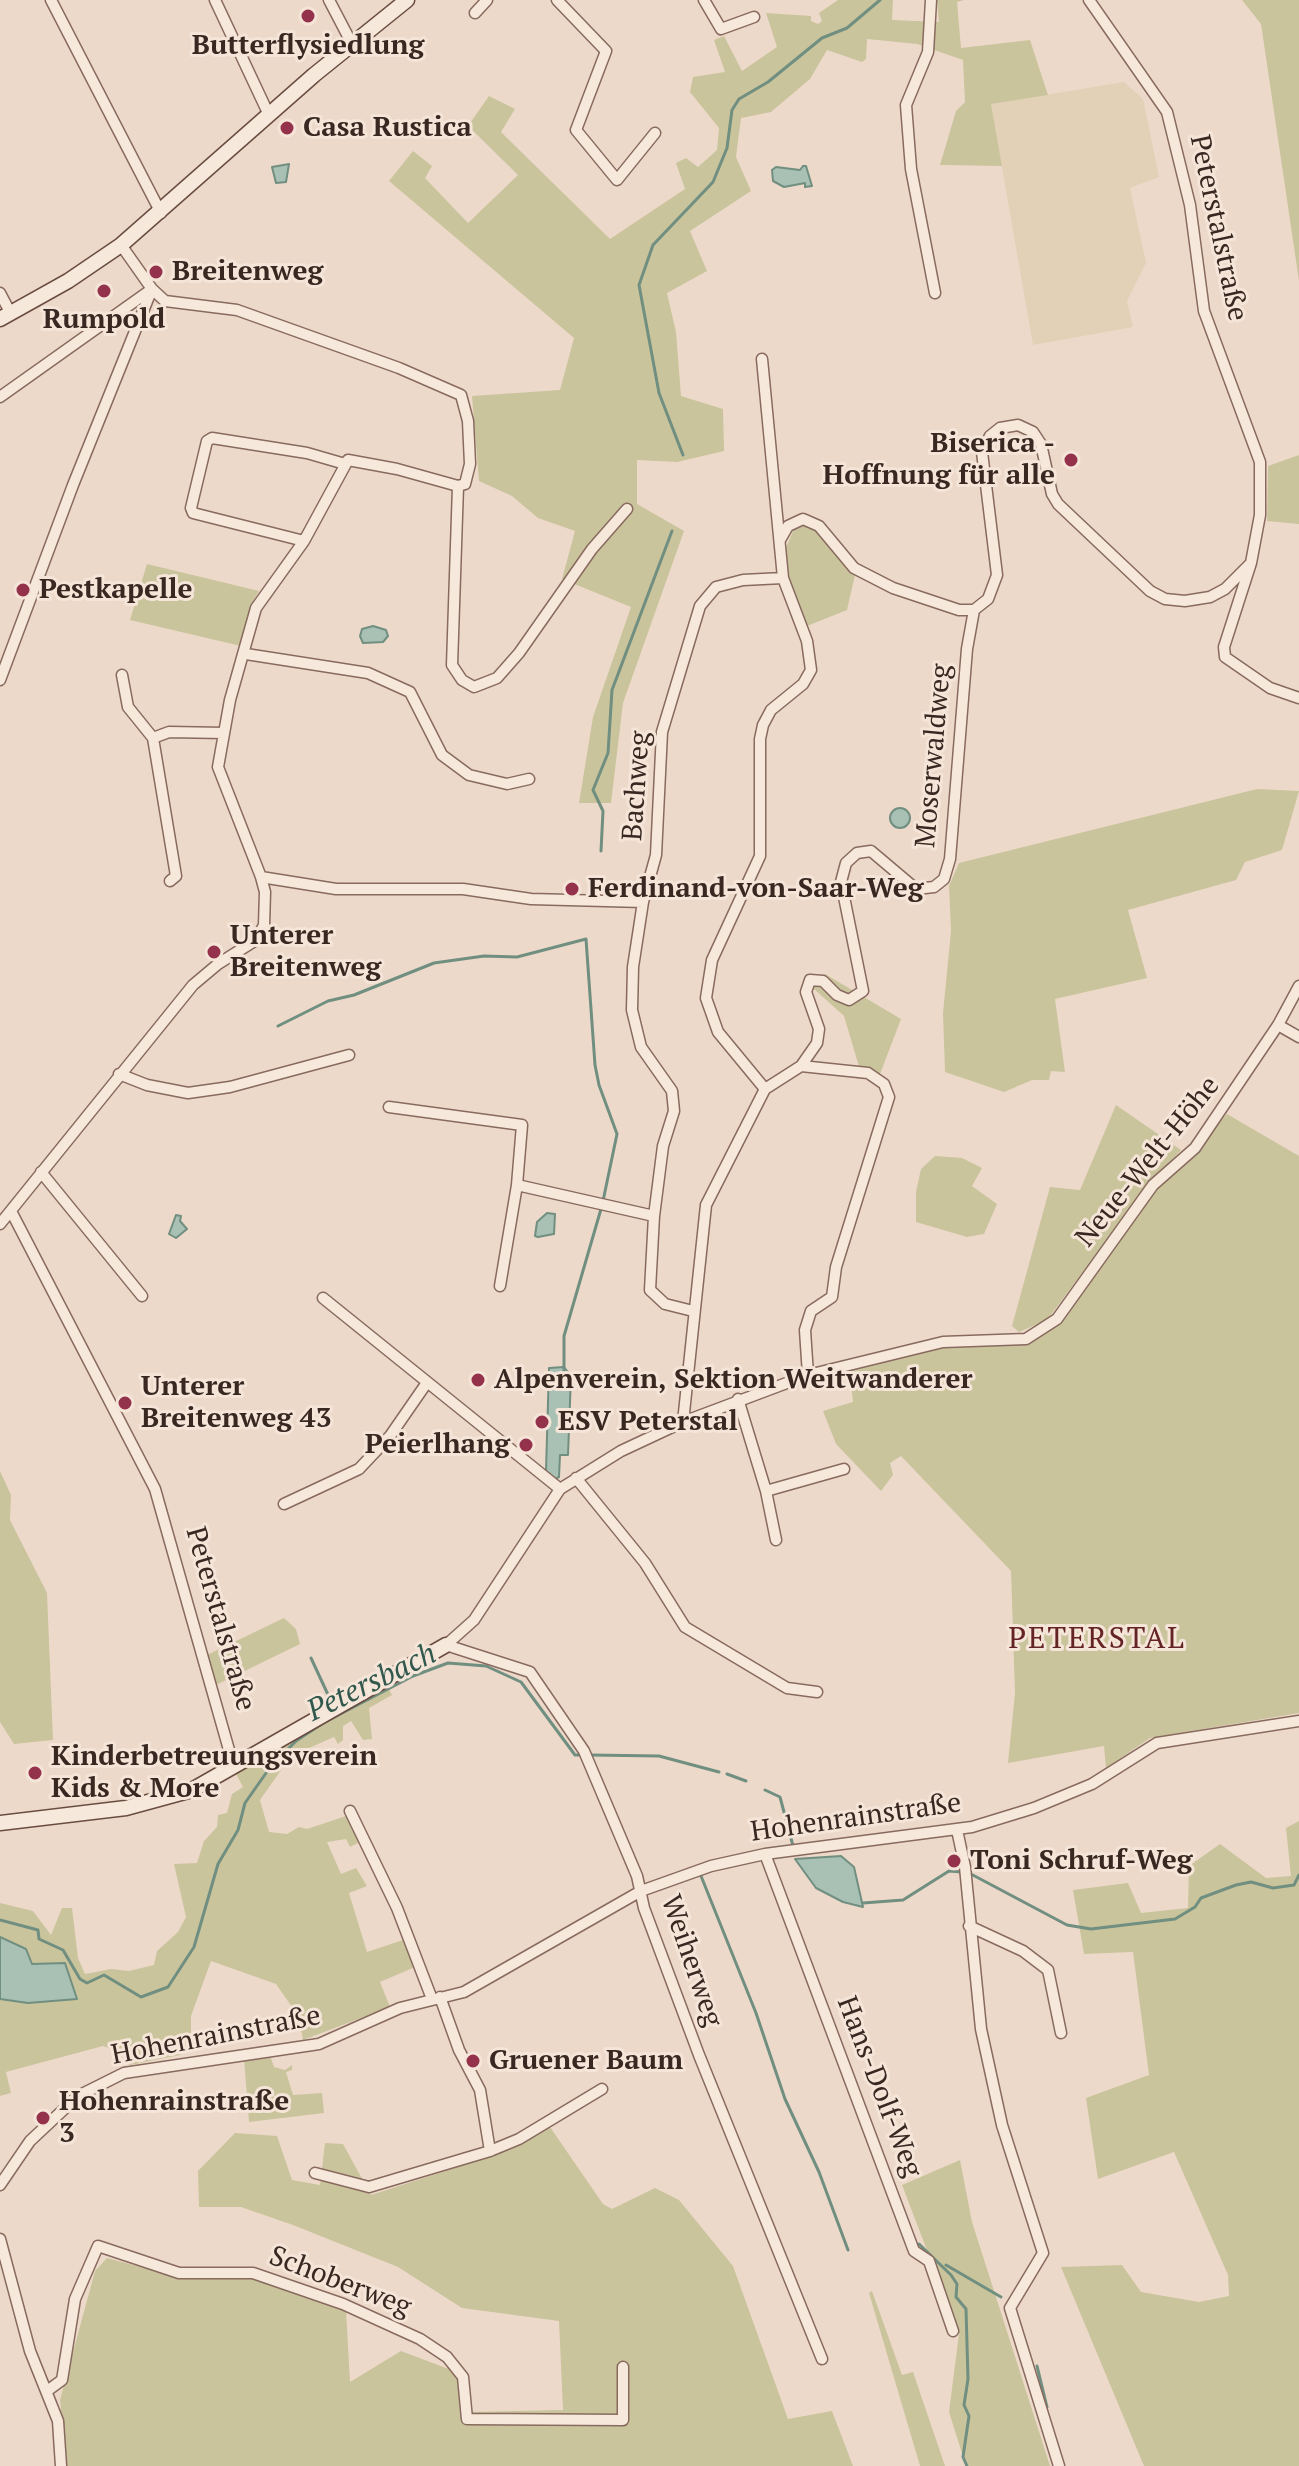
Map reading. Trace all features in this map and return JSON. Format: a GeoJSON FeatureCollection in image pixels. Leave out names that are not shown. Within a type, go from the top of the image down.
{"type":"FeatureCollection","features":[{"type":"Feature","properties":{"kind":"main road"},"geometry":{"type":"LineString","coordinates":[[5,316],[121,245],[269,115],[407,0]]}},
{"type":"Feature","properties":{"kind":"main road","name":"Peterstalstraße"},"geometry":{"type":"LineString","coordinates":[[0,1823],[93,1813],[171,1798],[446,1645]]}},
{"type":"Feature","properties":{"kind":"street"},"geometry":{"type":"LineString","coordinates":[[51,0],[161,213]]}},
{"type":"Feature","properties":{"kind":"street"},"geometry":{"type":"LineString","coordinates":[[215,0],[269,115]]}},
{"type":"Feature","properties":{"kind":"street"},"geometry":{"type":"LineString","coordinates":[[329,0],[352,44]]}},
{"type":"Feature","properties":{"kind":"street"},"geometry":{"type":"LineString","coordinates":[[475,13],[487,0]]}},
{"type":"Feature","properties":{"kind":"street"},"geometry":{"type":"LineString","coordinates":[[557,0],[606,51],[576,130],[617,180],[655,133]]}},
{"type":"Feature","properties":{"kind":"street"},"geometry":{"type":"LineString","coordinates":[[704,0],[721,29],[754,17]]}},
{"type":"Feature","properties":{"kind":"street"},"geometry":{"type":"LineString","coordinates":[[931,0],[928,52],[906,105],[911,169],[935,293]]}},
{"type":"Feature","properties":{"kind":"street","name":"Peterstalstraße"},"geometry":{"type":"LineString","coordinates":[[1089,0],[1167,112],[1190,205],[1204,311],[1260,462],[1260,515],[1251,563]]}},
{"type":"Feature","properties":{"kind":"street"},"geometry":{"type":"LineString","coordinates":[[0,1224],[193,985],[218,964],[256,940],[265,915],[261,877],[218,767],[224,733],[256,608],[304,541],[345,464],[348,460],[397,469],[458,486],[465,484],[470,464],[468,421],[461,395],[399,368],[237,310],[165,301],[152,289],[121,245]]}},
{"type":"Feature","properties":{"kind":"street"},"geometry":{"type":"LineString","coordinates":[[0,397],[152,289]]}},
{"type":"Feature","properties":{"kind":"street"},"geometry":{"type":"LineString","coordinates":[[0,680],[73,485],[152,289]]}},
{"type":"Feature","properties":{"kind":"street"},"geometry":{"type":"LineString","coordinates":[[0,293],[5,316]]}},
{"type":"Feature","properties":{"kind":"street"},"geometry":{"type":"LineString","coordinates":[[762,359],[783,578],[807,641],[811,670],[803,684],[771,710],[763,725],[760,739],[760,856],[712,960],[706,998],[718,1032],[765,1089]]}},
{"type":"Feature","properties":{"kind":"street"},"geometry":{"type":"LineString","coordinates":[[780,540],[788,526],[803,519],[819,526],[854,568],[893,588],[959,610],[974,610],[988,599],[997,575],[982,452],[990,436],[1009,426],[1033,432],[1041,444],[1052,494],[1058,504],[1150,591],[1165,599],[1185,601],[1210,597],[1225,589],[1251,563]]}},
{"type":"Feature","properties":{"kind":"street"},"geometry":{"type":"LineString","coordinates":[[304,541],[193,513],[191,508],[207,441],[212,438],[307,453],[345,464]]}},
{"type":"Feature","properties":{"kind":"street"},"geometry":{"type":"LineString","coordinates":[[458,486],[452,665],[462,680],[474,687],[497,678],[519,653],[592,549],[627,509]]}},
{"type":"Feature","properties":{"kind":"street"},"geometry":{"type":"LineString","coordinates":[[1251,563],[1224,647],[1225,657],[1270,688],[1299,698]]}},
{"type":"Feature","properties":{"kind":"street","name":"Bachweg"},"geometry":{"type":"LineString","coordinates":[[693,1311],[665,1304],[650,1290],[654,1216],[663,1146],[674,1111],[672,1091],[641,1047],[632,1010],[633,967],[643,902],[656,855],[662,732],[700,606],[716,587],[743,580],[783,578]]}},
{"type":"Feature","properties":{"kind":"street","name":"Moserwaldweg"},"geometry":{"type":"LineString","coordinates":[[801,1066],[819,1036],[806,992],[810,980],[823,981],[837,995],[849,1000],[863,991],[841,882],[846,863],[857,853],[871,851],[916,889],[934,887],[944,879],[950,859],[967,649],[974,610]]}},
{"type":"Feature","properties":{"kind":"street"},"geometry":{"type":"LineString","coordinates":[[246,654],[368,673],[410,692],[442,755],[469,775],[507,784],[529,779]]}},
{"type":"Feature","properties":{"kind":"street"},"geometry":{"type":"LineString","coordinates":[[122,675],[128,707],[153,738],[176,876],[170,881]]}},
{"type":"Feature","properties":{"kind":"street"},"geometry":{"type":"LineString","coordinates":[[153,738],[169,732],[224,733]]}},
{"type":"Feature","properties":{"kind":"street"},"geometry":{"type":"LineString","coordinates":[[261,877],[336,889],[463,889],[531,899],[643,902]]}},
{"type":"Feature","properties":{"kind":"street","name":"Neue-Welt-Höhe"},"geometry":{"type":"LineString","coordinates":[[683,1422],[808,1375],[943,1342],[1026,1339],[1057,1319],[1153,1185],[1195,1148],[1278,1025],[1299,986]]}},
{"type":"Feature","properties":{"kind":"street"},"geometry":{"type":"LineString","coordinates":[[1278,1025],[1299,1037]]}},
{"type":"Feature","properties":{"kind":"street"},"geometry":{"type":"LineString","coordinates":[[119,1074],[147,1085],[188,1093],[230,1087],[349,1055]]}},
{"type":"Feature","properties":{"kind":"street"},"geometry":{"type":"LineString","coordinates":[[683,1422],[706,1205],[765,1089],[801,1066],[868,1073],[884,1084],[889,1097],[836,1267],[832,1297],[811,1311],[805,1330],[808,1375]]}},
{"type":"Feature","properties":{"kind":"street"},"geometry":{"type":"LineString","coordinates":[[389,1107],[522,1125],[517,1185],[500,1286]]}},
{"type":"Feature","properties":{"kind":"street"},"geometry":{"type":"LineString","coordinates":[[41,1172],[142,1296]]}},
{"type":"Feature","properties":{"kind":"street"},"geometry":{"type":"LineString","coordinates":[[517,1185],[654,1216]]}},
{"type":"Feature","properties":{"kind":"street","name":"Peterstalstraße"},"geometry":{"type":"LineString","coordinates":[[11,1211],[155,1489],[233,1764]]}},
{"type":"Feature","properties":{"kind":"street"},"geometry":{"type":"LineString","coordinates":[[323,1298],[560,1489]]}},
{"type":"Feature","properties":{"kind":"street"},"geometry":{"type":"LineString","coordinates":[[284,1504],[359,1469],[390,1436],[426,1384]]}},
{"type":"Feature","properties":{"kind":"street"},"geometry":{"type":"LineString","coordinates":[[738,1399],[766,1491],[776,1540]]}},
{"type":"Feature","properties":{"kind":"street","name":"Peterstalstraße"},"geometry":{"type":"LineString","coordinates":[[446,1645],[474,1620],[560,1489],[621,1451],[683,1422]]}},
{"type":"Feature","properties":{"kind":"street"},"geometry":{"type":"LineString","coordinates":[[766,1491],[844,1469]]}},
{"type":"Feature","properties":{"kind":"street"},"geometry":{"type":"LineString","coordinates":[[576,1478],[645,1563],[685,1627],[787,1688],[817,1692]]}},
{"type":"Feature","properties":{"kind":"street","name":"Weiherweg"},"geometry":{"type":"LineString","coordinates":[[446,1645],[530,1672],[585,1754],[641,1891],[644,1908],[699,2055],[822,2359]]}},
{"type":"Feature","properties":{"kind":"street","name":"Hohenrainstraße"},"geometry":{"type":"LineString","coordinates":[[0,2185],[30,2141],[78,2096],[124,2073],[319,2044],[400,2008],[464,1992],[641,1891],[711,1866],[765,1854],[957,1830],[1034,1808],[1092,1784],[1157,1743],[1299,1721]]}},
{"type":"Feature","properties":{"kind":"street"},"geometry":{"type":"LineString","coordinates":[[350,1811],[480,2090],[490,2151]]}},
{"type":"Feature","properties":{"kind":"street"},"geometry":{"type":"LineString","coordinates":[[957,1830],[965,1867],[981,2029],[1002,2125],[1043,2253],[1010,2308],[1059,2466]]}},
{"type":"Feature","properties":{"kind":"street","name":"Hans-Dolf-Weg"},"geometry":{"type":"LineString","coordinates":[[765,1854],[914,2251],[929,2261],[953,2331]]}},
{"type":"Feature","properties":{"kind":"street"},"geometry":{"type":"LineString","coordinates":[[969,1926],[1023,1951],[1048,1970],[1061,2033]]}},
{"type":"Feature","properties":{"kind":"street"},"geometry":{"type":"LineString","coordinates":[[315,2173],[369,2187],[490,2151],[519,2139],[602,2089]]}},
{"type":"Feature","properties":{"kind":"street"},"geometry":{"type":"LineString","coordinates":[[0,2239],[30,2351],[58,2421],[61,2466]]}},
{"type":"Feature","properties":{"kind":"street","name":"Schoberweg"},"geometry":{"type":"LineString","coordinates":[[47,2391],[62,2380],[75,2299],[98,2246],[179,2273],[253,2273],[343,2304],[420,2339],[447,2357],[463,2377],[467,2419],[623,2420],[623,2367]]}},
{"type":"Feature","properties":{"kind":"shaded area"},"geometry":{"type":"Polygon","coordinates":[[[838,0],[893,0],[892,20],[939,22],[937,0],[964,0],[957,2],[961,48],[1030,40],[1048,95],[991,104],[1002,166],[940,165],[956,111],[965,102],[963,60],[917,44],[867,39],[866,59],[862,62],[827,50],[810,79],[771,112],[741,118],[736,157],[751,191],[690,231],[707,271],[667,293],[676,332],[681,396],[723,409],[724,451],[677,462],[637,460],[637,504],[684,531],[623,703],[611,803],[579,803],[593,717],[631,607],[562,579],[575,531],[538,518],[512,496],[479,481],[472,396],[560,390],[574,338],[389,181],[413,151],[432,166],[425,178],[468,223],[518,175],[468,126],[489,96],[515,109],[501,132],[610,239],[685,189],[676,163],[686,158],[698,167],[717,150],[719,128],[690,92],[693,77],[725,72],[714,40],[724,36],[742,71],[777,47],[766,13],[811,16],[811,21],[818,24],[822,21],[819,13],[838,0]]]}},
{"type":"Feature","properties":{"kind":"shaded area"},"geometry":{"type":"Polygon","coordinates":[[[1242,0],[1299,0],[1299,281],[1261,24],[1242,0]]]}},
{"type":"Feature","properties":{"kind":"shaded area"},"geometry":{"type":"Polygon","coordinates":[[[1124,82],[1143,99],[1159,177],[1130,188],[1146,263],[1127,301],[1133,327],[1033,345],[991,104],[1124,82]]]}},
{"type":"Feature","properties":{"kind":"shaded area"},"geometry":{"type":"Polygon","coordinates":[[[289,164],[286,182],[276,183],[272,167],[289,164]]]}},
{"type":"Feature","properties":{"kind":"shaded area"},"geometry":{"type":"Polygon","coordinates":[[[806,166],[812,186],[805,187],[805,183],[784,187],[773,181],[772,170],[776,167],[800,170],[806,166]]]}},
{"type":"Feature","properties":{"kind":"shaded area"},"geometry":{"type":"Polygon","coordinates":[[[1299,455],[1299,524],[1267,521],[1268,466],[1299,455]]]}},
{"type":"Feature","properties":{"kind":"shaded area"},"geometry":{"type":"Polygon","coordinates":[[[805,525],[814,527],[855,575],[847,610],[807,626],[785,573],[783,555],[794,529],[805,525]]]}},
{"type":"Feature","properties":{"kind":"shaded area"},"geometry":{"type":"Polygon","coordinates":[[[147,564],[259,591],[251,604],[241,646],[130,620],[147,564]]]}},
{"type":"Feature","properties":{"kind":"shaded area"},"geometry":{"type":"Polygon","coordinates":[[[373,626],[386,630],[388,636],[383,642],[363,643],[360,636],[362,629],[373,626]]]}},
{"type":"Feature","properties":{"kind":"shaded area"},"geometry":{"type":"Polygon","coordinates":[[[1257,789],[1299,791],[1282,850],[1245,862],[1236,880],[1128,910],[1147,978],[1055,999],[1065,1072],[1051,1071],[1049,1080],[1032,1080],[1004,1092],[945,1072],[943,1013],[951,931],[949,886],[959,863],[1257,789]]]}},
{"type":"Feature","properties":{"kind":"shaded area"},"geometry":{"type":"Polygon","coordinates":[[[900,808],[907,811],[910,818],[907,825],[900,828],[893,825],[890,818],[893,811],[900,808]]]}},
{"type":"Feature","properties":{"kind":"shaded area"},"geometry":{"type":"Polygon","coordinates":[[[825,974],[901,1019],[880,1074],[860,1070],[844,1016],[813,988],[825,974]]]}},
{"type":"Feature","properties":{"kind":"shaded area"},"geometry":{"type":"Polygon","coordinates":[[[1116,1105],[1181,1150],[1146,1187],[1047,1320],[1019,1332],[1012,1326],[1050,1187],[1080,1190],[1116,1105]]]}},
{"type":"Feature","properties":{"kind":"shaded area"},"geometry":{"type":"Polygon","coordinates":[[[1227,1114],[1299,1156],[1299,1713],[1150,1738],[1106,1768],[1104,1746],[1008,1763],[1015,1693],[1011,1571],[901,1456],[890,1463],[893,1475],[881,1491],[836,1444],[823,1411],[853,1402],[849,1365],[943,1342],[1026,1339],[1057,1319],[1153,1185],[1227,1114]]]}},
{"type":"Feature","properties":{"kind":"shaded area"},"geometry":{"type":"Polygon","coordinates":[[[935,1156],[962,1158],[982,1168],[972,1186],[997,1204],[984,1234],[967,1237],[916,1222],[916,1192],[921,1169],[935,1156]]]}},
{"type":"Feature","properties":{"kind":"shaded area"},"geometry":{"type":"Polygon","coordinates":[[[547,1213],[555,1214],[554,1234],[535,1236],[537,1222],[547,1213]]]}},
{"type":"Feature","properties":{"kind":"shaded area"},"geometry":{"type":"Polygon","coordinates":[[[176,1215],[181,1216],[180,1221],[187,1229],[176,1238],[169,1234],[176,1215]]]}},
{"type":"Feature","properties":{"kind":"shaded area"},"geometry":{"type":"Polygon","coordinates":[[[564,1367],[571,1376],[568,1455],[560,1455],[559,1477],[555,1479],[546,1471],[549,1368],[564,1367]]]}},
{"type":"Feature","properties":{"kind":"shaded area"},"geometry":{"type":"Polygon","coordinates":[[[0,1471],[11,1495],[10,1520],[47,1593],[53,1740],[14,1744],[0,1722],[0,1471]]]}},
{"type":"Feature","properties":{"kind":"shaded area"},"geometry":{"type":"Polygon","coordinates":[[[284,1618],[296,1629],[300,1644],[216,1685],[207,1655],[284,1618]]]}},
{"type":"Feature","properties":{"kind":"shaded area"},"geometry":{"type":"Polygon","coordinates":[[[387,1686],[392,1695],[369,1708],[372,1739],[363,1740],[351,1721],[343,1726],[343,1740],[338,1744],[334,1737],[291,1756],[260,1800],[269,1832],[287,1834],[299,1827],[307,1829],[349,1815],[358,1843],[350,1847],[346,1839],[327,1842],[341,1874],[356,1868],[367,1886],[349,1893],[367,1952],[403,1940],[415,1967],[380,1982],[390,2007],[303,2040],[299,2017],[276,1984],[211,1961],[191,2016],[191,2048],[180,2055],[130,2065],[123,2053],[103,2046],[6,2072],[11,2093],[0,2096],[0,1903],[33,1911],[51,1935],[62,1908],[72,1908],[78,1958],[85,1974],[111,1969],[129,1971],[154,1965],[157,1951],[178,1932],[186,1917],[174,1864],[197,1863],[204,1841],[217,1827],[218,1815],[227,1813],[232,1794],[243,1787],[235,1772],[387,1686]]]}},
{"type":"Feature","properties":{"kind":"shaded area"},"geometry":{"type":"Polygon","coordinates":[[[1299,1821],[1299,2466],[1144,2466],[1061,2267],[1122,2265],[1141,2292],[1199,2302],[1229,2296],[1228,2275],[1174,2152],[1098,2179],[1086,2098],[1149,2075],[1133,1952],[1084,1954],[1073,1890],[1128,1883],[1141,1913],[1188,1908],[1189,1866],[1220,1844],[1266,1878],[1291,1876],[1286,1828],[1299,1821]]]}},
{"type":"Feature","properties":{"kind":"shaded area"},"geometry":{"type":"Polygon","coordinates":[[[841,1856],[854,1867],[863,1907],[843,1902],[816,1888],[795,1859],[841,1856]]]}},
{"type":"Feature","properties":{"kind":"shaded area"},"geometry":{"type":"Polygon","coordinates":[[[0,1937],[26,1949],[32,1964],[65,1963],[77,1999],[28,2003],[0,1999],[0,1937]]]}},
{"type":"Feature","properties":{"kind":"shaded area"},"geometry":{"type":"Polygon","coordinates":[[[270,2055],[274,2067],[285,2070],[292,2065],[292,2070],[286,2072],[293,2095],[322,2093],[324,2113],[249,2122],[244,2059],[270,2055]]]}},
{"type":"Feature","properties":{"kind":"shaded area"},"geometry":{"type":"Polygon","coordinates":[[[550,2127],[603,2204],[612,2209],[655,2188],[679,2200],[733,2266],[788,2419],[832,2411],[853,2466],[67,2466],[60,2400],[95,2271],[107,2258],[175,2276],[254,2276],[346,2310],[350,2382],[401,2351],[467,2376],[471,2412],[563,2410],[559,2321],[462,2308],[398,2267],[293,2225],[241,2207],[199,2207],[198,2171],[235,2133],[277,2136],[292,2180],[320,2185],[325,2143],[343,2144],[371,2195],[495,2155],[550,2127]]]}},
{"type":"Feature","properties":{"kind":"shaded area"},"geometry":{"type":"Polygon","coordinates":[[[960,2160],[972,2222],[1050,2466],[966,2466],[949,2412],[959,2334],[902,2185],[960,2160]]]}},
{"type":"Feature","properties":{"kind":"shaded area"},"geometry":{"type":"Polygon","coordinates":[[[872,2291],[902,2375],[913,2372],[945,2466],[920,2466],[869,2293],[872,2291]]]}},
{"type":"Feature","properties":{"kind":"waterway"},"geometry":{"type":"LineString","coordinates":[[683,455],[659,393],[639,285],[653,245],[713,182],[727,148],[732,110],[739,99],[768,82],[822,38],[847,28],[880,0]]}},
{"type":"Feature","properties":{"kind":"waterway"},"geometry":{"type":"LineString","coordinates":[[601,851],[603,811],[593,790],[608,753],[612,690],[672,531]]}},
{"type":"Feature","properties":{"kind":"waterway"},"geometry":{"type":"LineString","coordinates":[[278,1026],[328,1001],[354,995],[434,963],[484,956],[517,957],[586,939],[595,1065],[617,1134],[603,1201]]}},
{"type":"Feature","properties":{"kind":"waterway"},"geometry":{"type":"LineString","coordinates":[[564,1371],[564,1336],[601,1209]]}},
{"type":"Feature","properties":{"kind":"waterway"},"geometry":{"type":"LineString","coordinates":[[311,1658],[330,1699]]}},
{"type":"Feature","properties":{"kind":"waterway","name":"Petersbach"},"geometry":{"type":"LineString","coordinates":[[0,1920],[38,1930],[39,1939],[63,1950],[80,1979],[87,1983],[104,1975],[141,1997],[168,1987],[194,1947],[218,1864],[238,1830],[245,1803],[271,1766],[296,1741],[323,1723],[413,1676],[448,1663],[486,1666],[521,1682],[575,1755],[582,1755]]}},
{"type":"Feature","properties":{"kind":"waterway","name":"Petersbach"},"geometry":{"type":"LineString","coordinates":[[590,1755],[659,1756],[719,1772]]}},
{"type":"Feature","properties":{"kind":"waterway","name":"Petersbach"},"geometry":{"type":"LineString","coordinates":[[727,1774],[746,1781]]}},
{"type":"Feature","properties":{"kind":"waterway","name":"Petersbach"},"geometry":{"type":"LineString","coordinates":[[765,1790],[780,1797],[793,1846]]}},
{"type":"Feature","properties":{"kind":"waterway","name":"Petersbach"},"geometry":{"type":"LineString","coordinates":[[863,1903],[903,1900],[949,1871],[962,1872]]}},
{"type":"Feature","properties":{"kind":"waterway","name":"Petersbach"},"geometry":{"type":"LineString","coordinates":[[969,1873],[1067,1925],[1091,1929],[1175,1919],[1195,1907],[1201,1898],[1236,1885],[1251,1882],[1273,1888],[1294,1885],[1299,1875]]}},
{"type":"Feature","properties":{"kind":"waterway"},"geometry":{"type":"LineString","coordinates":[[701,1876],[756,2013],[785,2099],[819,2172],[848,2250]]}},
{"type":"Feature","properties":{"kind":"waterway"},"geometry":{"type":"LineString","coordinates":[[919,2244],[951,2275],[957,2284],[956,2297],[966,2309],[968,2379],[964,2405],[969,2416],[963,2457],[967,2466]]}},
{"type":"Feature","properties":{"kind":"waterway"},"geometry":{"type":"LineString","coordinates":[[946,2265],[1001,2297]]}},
{"type":"Feature","properties":{"kind":"waterway"},"geometry":{"type":"LineString","coordinates":[[1037,2366],[1047,2407]]}},
{"type":"Feature","properties":{"kind":"place","name":"Butterflysiedlung"},"geometry":{"type":"Point","coordinates":[308,16]}},
{"type":"Feature","properties":{"kind":"place","name":"Casa Rustica"},"geometry":{"type":"Point","coordinates":[287,128]}},
{"type":"Feature","properties":{"kind":"place","name":"Breitenweg"},"geometry":{"type":"Point","coordinates":[156,272]}},
{"type":"Feature","properties":{"kind":"place","name":"Rumpold"},"geometry":{"type":"Point","coordinates":[104,291]}},
{"type":"Feature","properties":{"kind":"place","name":"Biserica - Hoffnung für alle"},"geometry":{"type":"Point","coordinates":[1071,460]}},
{"type":"Feature","properties":{"kind":"place","name":"Pestkapelle"},"geometry":{"type":"Point","coordinates":[23,590]}},
{"type":"Feature","properties":{"kind":"place","name":"Ferdinand-von-Saar-Weg"},"geometry":{"type":"Point","coordinates":[572,889]}},
{"type":"Feature","properties":{"kind":"place","name":"Unterer Breitenweg"},"geometry":{"type":"Point","coordinates":[214,952]}},
{"type":"Feature","properties":{"kind":"place","name":"Alpenverein, Sektion Weitwanderer"},"geometry":{"type":"Point","coordinates":[478,1380]}},
{"type":"Feature","properties":{"kind":"place","name":"Unterer Breitenweg 43"},"geometry":{"type":"Point","coordinates":[125,1403]}},
{"type":"Feature","properties":{"kind":"place","name":"ESV Peterstal"},"geometry":{"type":"Point","coordinates":[542,1422]}},
{"type":"Feature","properties":{"kind":"place","name":"Peierlhang"},"geometry":{"type":"Point","coordinates":[526,1445]}},
{"type":"Feature","properties":{"kind":"place","name":"Kinderbetreuungsverein Kids & More"},"geometry":{"type":"Point","coordinates":[35,1773]}},
{"type":"Feature","properties":{"kind":"place","name":"Toni Schruf-Weg"},"geometry":{"type":"Point","coordinates":[954,1861]}},
{"type":"Feature","properties":{"kind":"place","name":"Gruener Baum"},"geometry":{"type":"Point","coordinates":[473,2061]}},
{"type":"Feature","properties":{"kind":"place","name":"Hohenrainstraße 3"},"geometry":{"type":"Point","coordinates":[43,2118]}},
{"type":"Feature","properties":{"kind":"district","name":"PETERSTAL"},"geometry":{"type":"Point","coordinates":[1097,1639]}}]}
